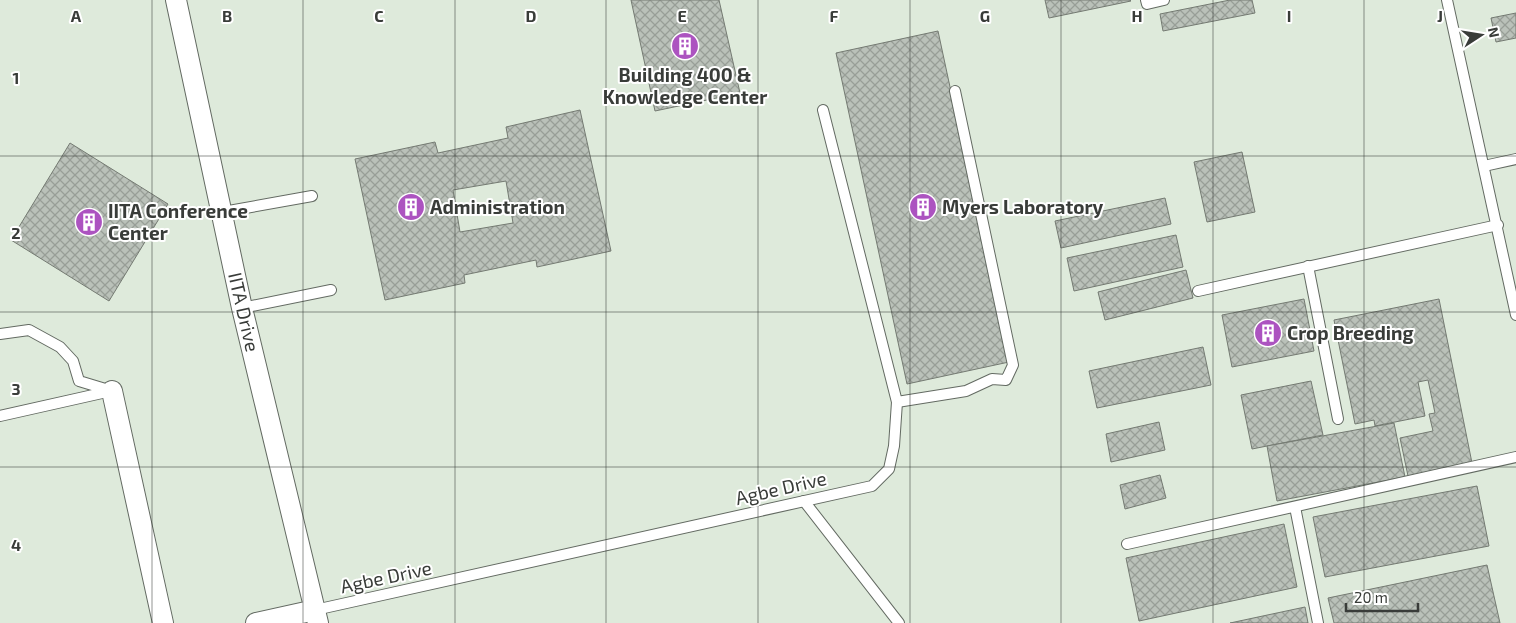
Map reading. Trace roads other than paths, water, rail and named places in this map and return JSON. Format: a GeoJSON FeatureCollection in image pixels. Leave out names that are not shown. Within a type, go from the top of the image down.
{"type":"FeatureCollection","features":[{"type":"Feature","properties":{"kind":"street","name":"IITA Drive"},"geometry":{"type":"LineString","coordinates":[[176,0],[223,212],[242,308],[316,617]]}},
{"type":"Feature","properties":{"kind":"street"},"geometry":{"type":"LineString","coordinates":[[112,391],[163,623]]}},
{"type":"Feature","properties":{"kind":"street"},"geometry":{"type":"LineString","coordinates":[[256,623],[316,617]]}},
{"type":"Feature","properties":{"kind":"lane"},"geometry":{"type":"LineString","coordinates":[[1146,0],[1147,4],[1164,0]]}},
{"type":"Feature","properties":{"kind":"lane"},"geometry":{"type":"LineString","coordinates":[[1447,0],[1498,225],[1516,315]]}},
{"type":"Feature","properties":{"kind":"lane"},"geometry":{"type":"LineString","coordinates":[[897,402],[966,391],[992,379],[1006,380],[1013,365],[955,91]]}},
{"type":"Feature","properties":{"kind":"lane","name":"Agbe Drive"},"geometry":{"type":"LineString","coordinates":[[316,617],[872,486],[889,469],[894,446],[897,402],[823,110]]}},
{"type":"Feature","properties":{"kind":"lane"},"geometry":{"type":"LineString","coordinates":[[1484,166],[1516,159]]}},
{"type":"Feature","properties":{"kind":"lane"},"geometry":{"type":"LineString","coordinates":[[223,212],[312,196]]}},
{"type":"Feature","properties":{"kind":"lane"},"geometry":{"type":"LineString","coordinates":[[1198,291],[1498,225]]}},
{"type":"Feature","properties":{"kind":"lane"},"geometry":{"type":"LineString","coordinates":[[1308,266],[1338,419]]}},
{"type":"Feature","properties":{"kind":"lane"},"geometry":{"type":"LineString","coordinates":[[242,308],[331,290]]}},
{"type":"Feature","properties":{"kind":"lane"},"geometry":{"type":"LineString","coordinates":[[0,334],[29,330],[60,347],[73,361],[79,381],[112,391]]}},
{"type":"Feature","properties":{"kind":"lane"},"geometry":{"type":"LineString","coordinates":[[0,416],[112,391]]}},
{"type":"Feature","properties":{"kind":"lane"},"geometry":{"type":"LineString","coordinates":[[1127,544],[1516,456]]}},
{"type":"Feature","properties":{"kind":"lane"},"geometry":{"type":"LineString","coordinates":[[804,501],[899,623]]}},
{"type":"Feature","properties":{"kind":"lane"},"geometry":{"type":"LineString","coordinates":[[1295,507],[1318,623]]}},
{"type":"Feature","properties":{"kind":"place","name":"Building 400 & Knowledge Center"},"geometry":{"type":"Point","coordinates":[685,46]}},
{"type":"Feature","properties":{"kind":"place","name":"Administration"},"geometry":{"type":"Point","coordinates":[411,207]}},
{"type":"Feature","properties":{"kind":"place","name":"Myers Laboratory"},"geometry":{"type":"Point","coordinates":[923,207]}},
{"type":"Feature","properties":{"kind":"place","name":"IITA Conference Center"},"geometry":{"type":"Point","coordinates":[89,222]}},
{"type":"Feature","properties":{"kind":"place","name":"Crop Breeding"},"geometry":{"type":"Point","coordinates":[1268,333]}}]}
